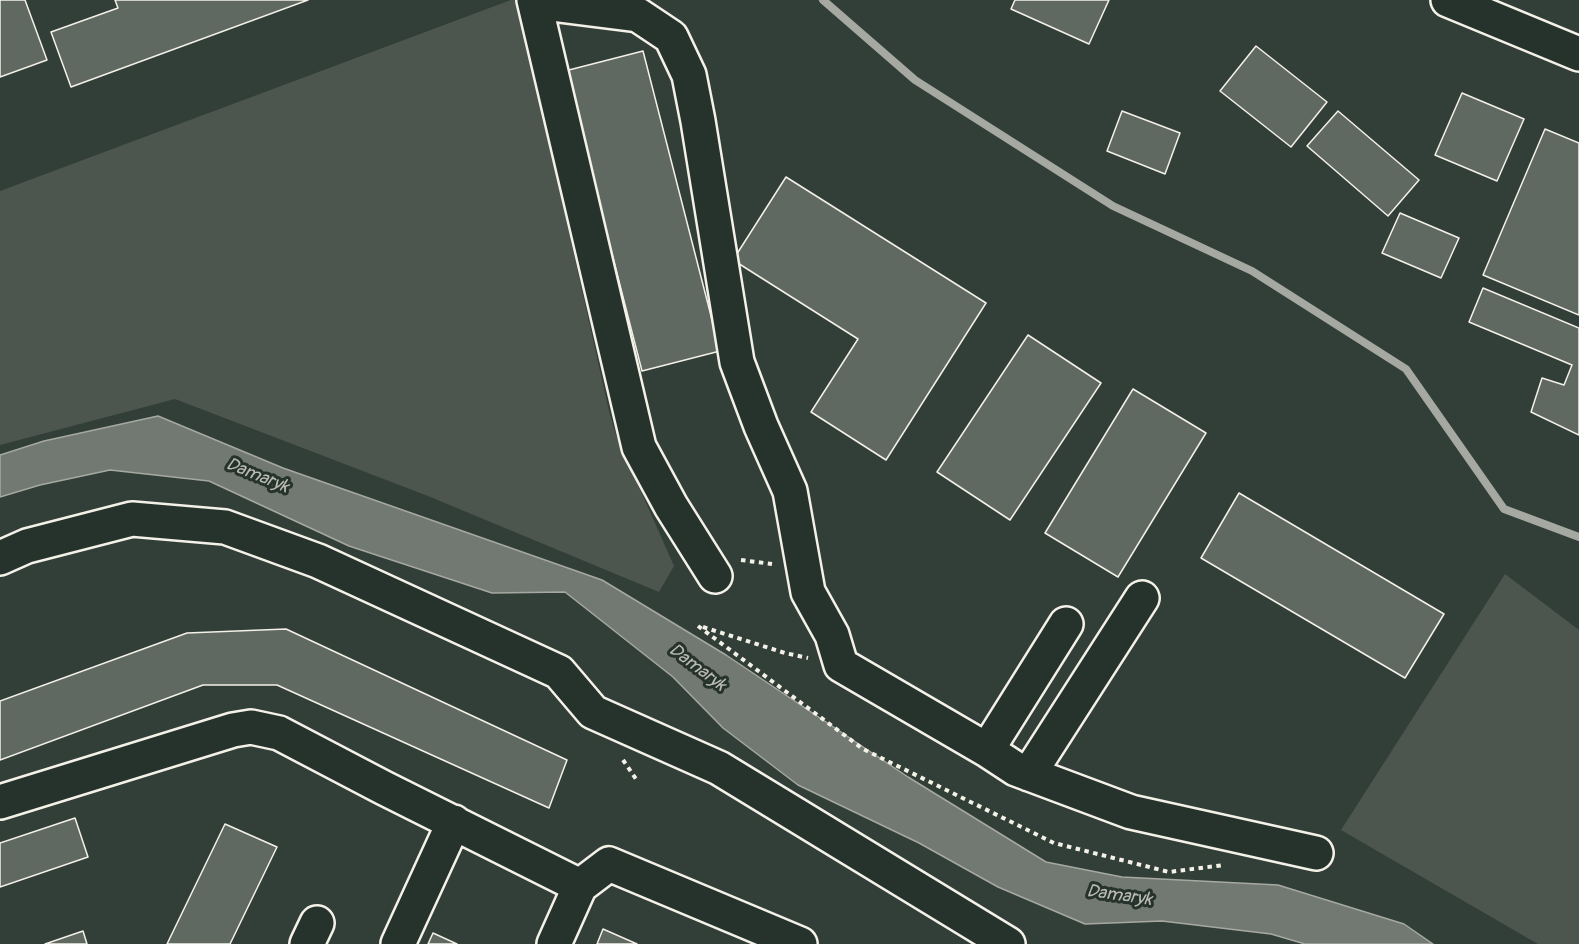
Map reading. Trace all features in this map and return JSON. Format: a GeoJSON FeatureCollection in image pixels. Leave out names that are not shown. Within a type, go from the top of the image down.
{"type":"FeatureCollection","features":[{"type":"Feature","properties":{"kind":"street"},"geometry":{"type":"LineString","coordinates":[[1448,0],[1579,54]]}},
{"type":"Feature","properties":{"kind":"street"},"geometry":{"type":"LineString","coordinates":[[715,576],[671,506],[639,447],[535,1],[639,15],[671,37],[689,75],[737,362],[761,426],[790,491],[808,592],[832,635],[841,665],[1016,769],[1131,812],[1316,853]]}},
{"type":"Feature","properties":{"kind":"street"},"geometry":{"type":"LineString","coordinates":[[0,558],[27,546],[132,519],[225,527],[318,561],[559,672],[593,712],[719,768],[1008,944]]}},
{"type":"Feature","properties":{"kind":"street"},"geometry":{"type":"LineString","coordinates":[[1029,774],[1142,598]]}},
{"type":"Feature","properties":{"kind":"street"},"geometry":{"type":"LineString","coordinates":[[987,750],[1066,624]]}},
{"type":"Feature","properties":{"kind":"street"},"geometry":{"type":"LineString","coordinates":[[0,802],[251,726],[279,732],[384,788],[580,886]]}},
{"type":"Feature","properties":{"kind":"street"},"geometry":{"type":"LineString","coordinates":[[398,944],[454,822]]}},
{"type":"Feature","properties":{"kind":"street"},"geometry":{"type":"LineString","coordinates":[[554,944],[580,886],[609,864],[800,944]]}},
{"type":"Feature","properties":{"kind":"path"},"geometry":{"type":"LineString","coordinates":[[715,576],[739,560],[777,565],[808,592]]}},
{"type":"Feature","properties":{"kind":"path"},"geometry":{"type":"LineString","coordinates":[[698,626],[785,652],[841,665]]}},
{"type":"Feature","properties":{"kind":"shaded area"},"geometry":{"type":"Polygon","coordinates":[[[511,0],[517,0],[609,411],[616,435],[674,566],[659,592],[428,496],[175,399],[0,445],[0,191],[511,0]]]}},
{"type":"Feature","properties":{"kind":"shaded area"},"geometry":{"type":"Polygon","coordinates":[[[1505,574],[1579,630],[1579,944],[1538,944],[1341,830],[1505,574]]]}},
{"type":"Feature","properties":{"kind":"water","name":"Damaryk"},"geometry":{"type":"Polygon","coordinates":[[[158,416],[283,468],[602,580],[726,655],[908,777],[1046,862],[1122,877],[1278,885],[1404,924],[1433,944],[1305,944],[1271,934],[1162,921],[1085,924],[998,887],[919,843],[798,785],[723,728],[673,677],[565,592],[492,593],[349,546],[209,481],[110,470],[40,485],[0,497],[0,455],[44,441],[158,416]]]}},
{"type":"Feature","properties":{"kind":"building"},"geometry":{"type":"Polygon","coordinates":[[[0,0],[25,0],[47,60],[0,77],[0,0]]]}},
{"type":"Feature","properties":{"kind":"building"},"geometry":{"type":"Polygon","coordinates":[[[115,0],[308,0],[71,87],[51,32],[118,8],[115,0]]]}},
{"type":"Feature","properties":{"kind":"building"},"geometry":{"type":"Polygon","coordinates":[[[1015,0],[1109,0],[1089,44],[1011,9],[1015,0]]]}},
{"type":"Feature","properties":{"kind":"building"},"geometry":{"type":"Polygon","coordinates":[[[1256,46],[1327,102],[1291,147],[1220,91],[1256,46]]]}},
{"type":"Feature","properties":{"kind":"building"},"geometry":{"type":"Polygon","coordinates":[[[643,51],[720,351],[642,371],[565,71],[643,51]]]}},
{"type":"Feature","properties":{"kind":"building"},"geometry":{"type":"Polygon","coordinates":[[[1462,93],[1524,119],[1497,181],[1435,155],[1462,93]]]}},
{"type":"Feature","properties":{"kind":"building"},"geometry":{"type":"Polygon","coordinates":[[[1122,111],[1180,133],[1165,174],[1107,151],[1122,111]]]}},
{"type":"Feature","properties":{"kind":"building"},"geometry":{"type":"Polygon","coordinates":[[[1338,111],[1419,180],[1388,216],[1307,146],[1338,111]]]}},
{"type":"Feature","properties":{"kind":"building"},"geometry":{"type":"Polygon","coordinates":[[[1545,129],[1579,143],[1579,315],[1483,275],[1545,129]]]}},
{"type":"Feature","properties":{"kind":"building"},"geometry":{"type":"Polygon","coordinates":[[[786,177],[986,303],[886,460],[811,412],[858,339],[733,260],[786,177]]]}},
{"type":"Feature","properties":{"kind":"building"},"geometry":{"type":"Polygon","coordinates":[[[1400,213],[1459,238],[1441,278],[1382,253],[1400,213]]]}},
{"type":"Feature","properties":{"kind":"building"},"geometry":{"type":"Polygon","coordinates":[[[1483,288],[1579,328],[1579,435],[1531,412],[1542,378],[1564,385],[1572,365],[1469,322],[1483,288]]]}},
{"type":"Feature","properties":{"kind":"building"},"geometry":{"type":"Polygon","coordinates":[[[1028,335],[1101,383],[1010,520],[937,472],[1028,335]]]}},
{"type":"Feature","properties":{"kind":"building"},"geometry":{"type":"Polygon","coordinates":[[[1133,389],[1206,433],[1118,577],[1045,533],[1133,389]]]}},
{"type":"Feature","properties":{"kind":"building"},"geometry":{"type":"Polygon","coordinates":[[[1239,493],[1444,614],[1405,678],[1201,558],[1239,493]]]}},
{"type":"Feature","properties":{"kind":"building"},"geometry":{"type":"Polygon","coordinates":[[[286,629],[567,760],[549,808],[277,685],[203,685],[0,760],[0,701],[187,633],[286,629]]]}},
{"type":"Feature","properties":{"kind":"building"},"geometry":{"type":"Polygon","coordinates":[[[75,818],[88,857],[0,887],[0,843],[75,818]]]}},
{"type":"Feature","properties":{"kind":"building"},"geometry":{"type":"Polygon","coordinates":[[[225,824],[277,847],[230,944],[167,944],[225,824]]]}},
{"type":"Feature","properties":{"kind":"building"},"geometry":{"type":"Polygon","coordinates":[[[603,929],[637,944],[597,944],[603,929]]]}},
{"type":"Feature","properties":{"kind":"building"},"geometry":{"type":"Polygon","coordinates":[[[83,931],[87,944],[45,944],[83,931]]]}},
{"type":"Feature","properties":{"kind":"building"},"geometry":{"type":"Polygon","coordinates":[[[433,933],[457,944],[428,944],[433,933]]]}},
{"type":"Feature","properties":{"kind":"waterway"},"geometry":{"type":"LineString","coordinates":[[823,0],[915,80],[1113,206],[1252,271],[1406,369],[1504,509],[1579,537]]}}]}
